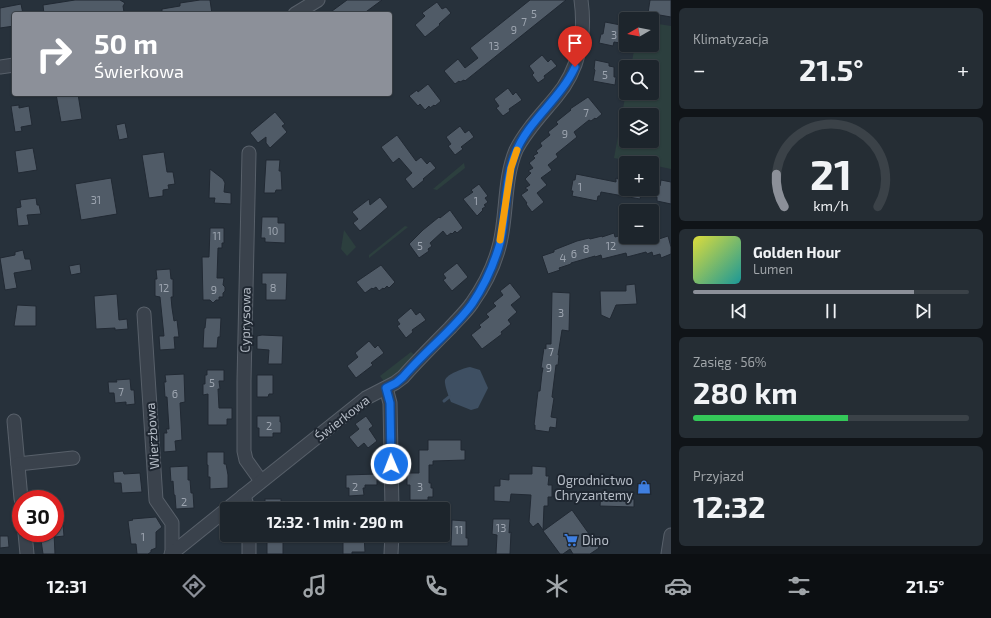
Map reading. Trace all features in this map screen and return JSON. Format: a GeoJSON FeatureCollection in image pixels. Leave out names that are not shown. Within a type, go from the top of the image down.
{"type":"FeatureCollection","features":[{"type":"Feature","properties":{"kind":"street"},"geometry":{"type":"LineString","coordinates":[[298,12],[318,0]]}},
{"type":"Feature","properties":{"kind":"street","name":"Świerkowa"},"geometry":{"type":"LineString","coordinates":[[236,502],[366,398],[396,383],[472,304],[487,278],[500,243],[505,218],[510,175],[515,154],[530,127],[561,92],[575,67],[579,55],[582,36],[583,17],[581,0]]}},
{"type":"Feature","properties":{"kind":"street"},"geometry":{"type":"LineString","coordinates":[[0,67],[12,65]]}},
{"type":"Feature","properties":{"kind":"street","name":"Cyprysowa"},"geometry":{"type":"LineString","coordinates":[[249,153],[244,451],[246,460],[261,481]]}},
{"type":"Feature","properties":{"kind":"street","name":"Wierzbowa"},"geometry":{"type":"LineString","coordinates":[[144,314],[156,500],[172,523],[172,554]]}},
{"type":"Feature","properties":{"kind":"street"},"geometry":{"type":"LineString","coordinates":[[386,388],[390,403],[392,502]]}},
{"type":"Feature","properties":{"kind":"street"},"geometry":{"type":"LineString","coordinates":[[14,421],[20,490]]}},
{"type":"Feature","properties":{"kind":"street"},"geometry":{"type":"LineString","coordinates":[[18,464],[72,458]]}},
{"type":"Feature","properties":{"kind":"street"},"geometry":{"type":"LineString","coordinates":[[243,496],[246,502]]}},
{"type":"Feature","properties":{"kind":"street","name":"Świerkowa"},"geometry":{"type":"LineString","coordinates":[[172,554],[220,515]]}},
{"type":"Feature","properties":{"kind":"street"},"geometry":{"type":"LineString","coordinates":[[668,554],[671,535]]}},
{"type":"Feature","properties":{"kind":"street"},"geometry":{"type":"LineString","coordinates":[[26,542],[27,554]]}},
{"type":"Feature","properties":{"kind":"street"},"geometry":{"type":"LineString","coordinates":[[248,542],[249,554]]}},
{"type":"Feature","properties":{"kind":"street"},"geometry":{"type":"LineString","coordinates":[[391,554],[392,542]]}},
{"type":"Feature","properties":{"kind":"green space"},"geometry":{"type":"Polygon","coordinates":[[[659,24],[671,26],[671,169],[659,166],[659,156],[619,156],[619,159],[614,158],[619,130],[619,148],[659,148],[659,108],[623,108],[625,100],[659,100],[659,60],[632,60],[634,52],[659,52],[659,24]]]}},
{"type":"Feature","properties":{"kind":"green space"},"geometry":{"type":"Polygon","coordinates":[[[464,163],[465,168],[437,190],[433,189],[464,163]]]}},
{"type":"Feature","properties":{"kind":"green space"},"geometry":{"type":"Polygon","coordinates":[[[405,226],[408,227],[369,258],[369,255],[405,226]]]}},
{"type":"Feature","properties":{"kind":"green space"},"geometry":{"type":"Polygon","coordinates":[[[344,230],[356,247],[347,256],[341,249],[344,230]]]}},
{"type":"Feature","properties":{"kind":"green space"},"geometry":{"type":"Polygon","coordinates":[[[411,352],[417,357],[386,384],[380,376],[411,352]]]}},
{"type":"Feature","properties":{"kind":"water"},"geometry":{"type":"Polygon","coordinates":[[[470,367],[480,370],[488,388],[478,408],[471,410],[451,402],[445,382],[446,378],[452,374],[470,367]]]}},
{"type":"Feature","properties":{"kind":"building"},"geometry":{"type":"Polygon","coordinates":[[[75,0],[120,0],[125,3],[123,6],[124,12],[44,12],[43,5],[75,0]]]}},
{"type":"Feature","properties":{"kind":"building"},"geometry":{"type":"Polygon","coordinates":[[[210,0],[212,12],[162,12],[162,9],[180,6],[180,3],[210,0]]]}},
{"type":"Feature","properties":{"kind":"building"},"geometry":{"type":"Polygon","coordinates":[[[347,0],[382,0],[366,12],[331,12],[347,0]]]}},
{"type":"Feature","properties":{"kind":"building"},"geometry":{"type":"Polygon","coordinates":[[[530,0],[566,0],[465,81],[459,81],[455,84],[444,71],[458,59],[465,68],[478,58],[470,48],[530,0]]]}},
{"type":"Feature","properties":{"kind":"building"},"geometry":{"type":"Polygon","coordinates":[[[650,0],[671,0],[671,17],[659,15],[659,12],[648,12],[650,0]]]}},
{"type":"Feature","properties":{"kind":"building"},"geometry":{"type":"Polygon","coordinates":[[[437,2],[442,9],[446,7],[451,13],[439,24],[440,25],[425,37],[415,25],[425,16],[422,13],[437,2]]]}},
{"type":"Feature","properties":{"kind":"building"},"geometry":{"type":"Polygon","coordinates":[[[21,4],[23,12],[12,12],[12,26],[0,28],[0,8],[21,4]]]}},
{"type":"Feature","properties":{"kind":"building"},"geometry":{"type":"Polygon","coordinates":[[[605,22],[619,25],[619,43],[614,42],[613,46],[599,43],[601,34],[603,34],[605,22]]]}},
{"type":"Feature","properties":{"kind":"building"},"geometry":{"type":"Polygon","coordinates":[[[542,55],[548,62],[551,59],[557,66],[544,76],[545,78],[538,83],[532,75],[534,73],[529,66],[542,55]]]}},
{"type":"Feature","properties":{"kind":"building"},"geometry":{"type":"Polygon","coordinates":[[[595,60],[609,63],[609,66],[614,67],[614,77],[616,77],[615,85],[593,81],[595,60]]]}},
{"type":"Feature","properties":{"kind":"building"},"geometry":{"type":"Polygon","coordinates":[[[428,84],[441,101],[435,106],[434,105],[430,108],[429,106],[425,110],[420,104],[418,106],[409,96],[417,90],[418,92],[428,84]]]}},
{"type":"Feature","properties":{"kind":"building"},"geometry":{"type":"Polygon","coordinates":[[[508,88],[513,95],[516,92],[522,100],[509,109],[510,111],[503,116],[496,108],[499,106],[494,99],[508,88]]]}},
{"type":"Feature","properties":{"kind":"building"},"geometry":{"type":"Polygon","coordinates":[[[56,96],[78,96],[82,119],[61,122],[56,96]]]}},
{"type":"Feature","properties":{"kind":"building"},"geometry":{"type":"Polygon","coordinates":[[[588,97],[602,114],[596,119],[595,118],[591,121],[589,120],[574,132],[577,137],[556,154],[558,157],[548,165],[552,170],[541,178],[547,185],[537,193],[544,202],[532,212],[521,195],[528,190],[525,188],[530,185],[525,179],[531,173],[528,171],[533,168],[529,163],[535,158],[533,156],[538,153],[536,151],[542,146],[540,143],[550,135],[548,132],[558,124],[556,122],[571,110],[570,109],[588,97]]]}},
{"type":"Feature","properties":{"kind":"building"},"geometry":{"type":"Polygon","coordinates":[[[19,105],[19,108],[29,106],[32,125],[21,127],[22,131],[15,132],[11,106],[19,105]]]}},
{"type":"Feature","properties":{"kind":"building"},"geometry":{"type":"Polygon","coordinates":[[[275,112],[285,124],[282,126],[287,132],[270,148],[266,143],[266,137],[258,143],[250,133],[275,112]]]}},
{"type":"Feature","properties":{"kind":"building"},"geometry":{"type":"Polygon","coordinates":[[[125,123],[128,138],[119,140],[116,125],[125,123]]]}},
{"type":"Feature","properties":{"kind":"building"},"geometry":{"type":"Polygon","coordinates":[[[460,126],[465,133],[469,130],[474,137],[461,147],[463,149],[455,155],[448,146],[451,144],[446,137],[460,126]]]}},
{"type":"Feature","properties":{"kind":"building"},"geometry":{"type":"Polygon","coordinates":[[[397,135],[416,161],[421,157],[427,164],[430,161],[436,168],[413,189],[405,179],[412,173],[399,158],[393,163],[381,147],[397,135]]]}},
{"type":"Feature","properties":{"kind":"building"},"geometry":{"type":"Polygon","coordinates":[[[33,148],[37,170],[18,173],[15,151],[33,148]]]}},
{"type":"Feature","properties":{"kind":"building"},"geometry":{"type":"Polygon","coordinates":[[[164,152],[167,172],[173,172],[175,184],[168,185],[169,189],[163,190],[163,196],[149,198],[142,155],[164,152]]]}},
{"type":"Feature","properties":{"kind":"building"},"geometry":{"type":"Polygon","coordinates":[[[266,160],[280,160],[279,171],[281,171],[282,190],[276,190],[275,193],[264,193],[266,160]]]}},
{"type":"Feature","properties":{"kind":"building"},"geometry":{"type":"Polygon","coordinates":[[[210,169],[223,179],[225,183],[224,192],[231,193],[231,204],[214,203],[215,198],[209,198],[210,169]]]}},
{"type":"Feature","properties":{"kind":"building"},"geometry":{"type":"Polygon","coordinates":[[[619,173],[619,195],[601,192],[597,201],[572,196],[573,191],[571,191],[573,180],[575,180],[576,174],[616,182],[616,178],[618,179],[619,173]]]}},
{"type":"Feature","properties":{"kind":"building"},"geometry":{"type":"Polygon","coordinates":[[[111,178],[117,214],[81,220],[75,184],[111,178]]]}},
{"type":"Feature","properties":{"kind":"building"},"geometry":{"type":"Polygon","coordinates":[[[661,180],[671,182],[671,204],[657,201],[657,197],[652,196],[659,196],[659,186],[661,180]]]}},
{"type":"Feature","properties":{"kind":"building"},"geometry":{"type":"Polygon","coordinates":[[[479,184],[488,196],[485,198],[488,202],[484,205],[486,206],[477,216],[463,199],[473,192],[471,190],[479,184]]]}},
{"type":"Feature","properties":{"kind":"building"},"geometry":{"type":"Polygon","coordinates":[[[623,196],[641,196],[640,199],[623,196]]]}},
{"type":"Feature","properties":{"kind":"building"},"geometry":{"type":"Polygon","coordinates":[[[380,197],[388,207],[360,231],[353,223],[358,219],[352,212],[369,199],[370,205],[380,197]]]}},
{"type":"Feature","properties":{"kind":"building"},"geometry":{"type":"Polygon","coordinates":[[[36,198],[41,214],[27,215],[29,225],[18,226],[16,208],[21,207],[20,200],[36,198]]]}},
{"type":"Feature","properties":{"kind":"building"},"geometry":{"type":"Polygon","coordinates":[[[450,210],[463,228],[457,233],[455,231],[447,236],[443,231],[430,243],[432,246],[428,249],[429,251],[419,258],[409,244],[423,230],[450,210]]]}},
{"type":"Feature","properties":{"kind":"building"},"geometry":{"type":"Polygon","coordinates":[[[262,217],[278,217],[278,223],[285,223],[285,243],[265,242],[265,238],[261,238],[262,217]]]}},
{"type":"Feature","properties":{"kind":"building"},"geometry":{"type":"Polygon","coordinates":[[[210,228],[224,228],[224,243],[222,243],[222,248],[218,248],[217,278],[224,278],[223,285],[225,287],[225,291],[223,293],[223,297],[219,297],[219,300],[216,300],[213,303],[210,300],[203,300],[202,257],[209,257],[210,228]]]}},
{"type":"Feature","properties":{"kind":"building"},"geometry":{"type":"Polygon","coordinates":[[[614,233],[615,237],[619,236],[619,244],[659,244],[659,239],[668,236],[671,254],[661,258],[660,254],[653,256],[652,252],[627,257],[626,253],[602,259],[601,255],[571,263],[559,268],[560,270],[548,274],[542,256],[577,241],[602,237],[614,233]]]}},
{"type":"Feature","properties":{"kind":"building"},"geometry":{"type":"Polygon","coordinates":[[[23,250],[25,259],[30,259],[32,270],[14,273],[17,288],[5,290],[0,258],[15,255],[15,252],[23,250]]]}},
{"type":"Feature","properties":{"kind":"building"},"geometry":{"type":"Polygon","coordinates":[[[457,263],[468,277],[452,291],[443,280],[446,278],[443,274],[457,263]]]}},
{"type":"Feature","properties":{"kind":"building"},"geometry":{"type":"Polygon","coordinates":[[[80,264],[81,273],[71,275],[69,266],[80,264]]]}},
{"type":"Feature","properties":{"kind":"building"},"geometry":{"type":"Polygon","coordinates":[[[381,265],[395,282],[389,288],[387,286],[379,291],[376,287],[365,293],[356,282],[381,265]]]}},
{"type":"Feature","properties":{"kind":"building"},"geometry":{"type":"Polygon","coordinates":[[[170,269],[171,279],[173,279],[173,297],[171,297],[172,308],[174,321],[177,320],[179,337],[174,337],[175,349],[160,350],[159,336],[164,336],[160,297],[155,296],[155,279],[157,279],[156,270],[170,269]]]}},
{"type":"Feature","properties":{"kind":"building"},"geometry":{"type":"Polygon","coordinates":[[[262,273],[287,273],[286,300],[266,300],[266,284],[262,284],[262,273]]]}},
{"type":"Feature","properties":{"kind":"building"},"geometry":{"type":"Polygon","coordinates":[[[510,283],[521,297],[511,305],[517,312],[508,320],[511,324],[501,332],[502,334],[482,349],[471,335],[481,327],[479,325],[489,317],[486,314],[496,306],[493,303],[503,295],[500,291],[510,283]]]}},
{"type":"Feature","properties":{"kind":"building"},"geometry":{"type":"Polygon","coordinates":[[[635,284],[637,304],[616,305],[610,319],[601,315],[600,291],[626,291],[626,285],[635,284]]]}},
{"type":"Feature","properties":{"kind":"building"},"geometry":{"type":"Polygon","coordinates":[[[552,292],[570,293],[569,331],[562,330],[558,365],[556,365],[552,397],[554,398],[551,417],[557,418],[556,428],[550,427],[549,432],[535,430],[534,425],[538,391],[540,391],[543,368],[541,368],[544,348],[546,349],[546,344],[551,344],[552,292]]]}},
{"type":"Feature","properties":{"kind":"building"},"geometry":{"type":"Polygon","coordinates":[[[117,294],[119,320],[127,319],[128,329],[96,329],[94,296],[117,294]]]}},
{"type":"Feature","properties":{"kind":"building"},"geometry":{"type":"Polygon","coordinates":[[[17,305],[36,306],[36,326],[14,326],[17,305]]]}},
{"type":"Feature","properties":{"kind":"building"},"geometry":{"type":"Polygon","coordinates":[[[411,308],[416,315],[420,312],[426,320],[412,330],[413,332],[406,338],[397,326],[400,324],[397,320],[411,308]]]}},
{"type":"Feature","properties":{"kind":"building"},"geometry":{"type":"Polygon","coordinates":[[[206,318],[221,318],[220,337],[218,337],[217,348],[203,348],[206,318]]]}},
{"type":"Feature","properties":{"kind":"building"},"geometry":{"type":"Polygon","coordinates":[[[257,336],[283,336],[282,364],[268,364],[269,350],[257,349],[257,336]]]}},
{"type":"Feature","properties":{"kind":"building"},"geometry":{"type":"Polygon","coordinates":[[[369,341],[375,348],[378,345],[384,353],[371,363],[373,365],[356,378],[347,366],[358,357],[355,353],[369,341]]]}},
{"type":"Feature","properties":{"kind":"building"},"geometry":{"type":"Polygon","coordinates":[[[207,370],[224,370],[224,381],[219,381],[219,408],[232,408],[232,419],[227,419],[227,425],[208,425],[208,394],[203,395],[203,384],[205,384],[205,375],[207,375],[207,370]]]}},
{"type":"Feature","properties":{"kind":"building"},"geometry":{"type":"Polygon","coordinates":[[[184,374],[185,402],[180,403],[182,440],[175,441],[176,451],[164,452],[164,433],[167,433],[166,429],[169,429],[167,397],[165,397],[165,375],[184,374]]]}},
{"type":"Feature","properties":{"kind":"building"},"geometry":{"type":"Polygon","coordinates":[[[257,375],[273,375],[273,394],[269,394],[268,397],[257,397],[257,375]]]}},
{"type":"Feature","properties":{"kind":"building"},"geometry":{"type":"Polygon","coordinates":[[[130,379],[131,390],[134,390],[135,404],[126,405],[126,402],[115,403],[114,393],[109,393],[108,382],[117,382],[116,380],[130,379]]]}},
{"type":"Feature","properties":{"kind":"building"},"geometry":{"type":"Polygon","coordinates":[[[257,416],[280,416],[281,433],[273,433],[273,437],[259,437],[257,416]]]}},
{"type":"Feature","properties":{"kind":"building"},"geometry":{"type":"Polygon","coordinates":[[[366,416],[373,426],[369,429],[377,441],[368,448],[364,443],[358,448],[349,437],[359,429],[355,424],[366,416]]]}},
{"type":"Feature","properties":{"kind":"building"},"geometry":{"type":"Polygon","coordinates":[[[428,440],[461,440],[461,450],[465,450],[465,460],[433,461],[433,465],[429,465],[429,483],[431,483],[431,488],[433,488],[433,497],[428,497],[428,500],[410,500],[410,485],[407,485],[407,473],[419,473],[419,450],[428,450],[428,440]]]}},
{"type":"Feature","properties":{"kind":"building"},"geometry":{"type":"Polygon","coordinates":[[[207,452],[224,452],[224,464],[226,464],[228,475],[228,488],[210,489],[207,452]]]}},
{"type":"Feature","properties":{"kind":"building"},"geometry":{"type":"Polygon","coordinates":[[[188,466],[188,480],[190,480],[191,493],[193,493],[194,508],[176,509],[170,467],[188,466]]]}},
{"type":"Feature","properties":{"kind":"building"},"geometry":{"type":"Polygon","coordinates":[[[532,466],[546,467],[546,476],[549,476],[548,485],[552,485],[552,497],[548,497],[548,506],[544,506],[543,530],[538,523],[533,527],[529,522],[531,495],[511,494],[510,502],[494,501],[494,486],[500,486],[500,479],[509,480],[509,474],[532,474],[532,466]]]}},
{"type":"Feature","properties":{"kind":"building"},"geometry":{"type":"Polygon","coordinates":[[[123,471],[124,474],[140,473],[142,492],[122,493],[121,483],[114,483],[113,472],[123,471]]]}},
{"type":"Feature","properties":{"kind":"building"},"geometry":{"type":"Polygon","coordinates":[[[377,474],[377,485],[365,485],[365,488],[363,488],[364,495],[349,496],[349,488],[346,488],[346,475],[377,474]]]}},
{"type":"Feature","properties":{"kind":"building"},"geometry":{"type":"Polygon","coordinates":[[[601,492],[611,493],[611,499],[634,499],[634,507],[600,506],[601,492]]]}},
{"type":"Feature","properties":{"kind":"building"},"geometry":{"type":"Polygon","coordinates":[[[265,499],[281,499],[281,502],[265,502],[265,499]]]}},
{"type":"Feature","properties":{"kind":"building","name":"Dino"},"geometry":{"type":"Polygon","coordinates":[[[572,510],[599,548],[590,554],[573,554],[570,549],[563,554],[560,554],[543,531],[572,510]]]}},
{"type":"Feature","properties":{"kind":"building"},"geometry":{"type":"Polygon","coordinates":[[[156,517],[162,527],[156,532],[156,548],[151,550],[148,554],[137,554],[136,544],[131,544],[128,521],[133,520],[132,519],[156,517]]]}},
{"type":"Feature","properties":{"kind":"building"},"geometry":{"type":"Polygon","coordinates":[[[493,519],[510,519],[510,554],[496,554],[497,535],[492,534],[493,519]]]}},
{"type":"Feature","properties":{"kind":"building"},"geometry":{"type":"Polygon","coordinates":[[[452,520],[466,521],[466,538],[468,538],[468,546],[451,546],[452,520]]]}},
{"type":"Feature","properties":{"kind":"building"},"geometry":{"type":"Polygon","coordinates":[[[0,536],[8,536],[9,547],[0,548],[0,536]]]}},
{"type":"Feature","properties":{"kind":"building"},"geometry":{"type":"Polygon","coordinates":[[[41,542],[54,542],[55,554],[43,554],[41,542]]]}},
{"type":"Feature","properties":{"kind":"building"},"geometry":{"type":"Polygon","coordinates":[[[267,542],[283,542],[283,554],[267,554],[267,542]]]}},
{"type":"Feature","properties":{"kind":"building"},"geometry":{"type":"Polygon","coordinates":[[[343,542],[364,542],[365,552],[343,554],[343,542]]]}},
{"type":"Feature","properties":{"kind":"waterway"},"geometry":{"type":"LineString","coordinates":[[444,401],[449,397]]}},
{"type":"Feature","properties":{"kind":"slow traffic"},"geometry":{"type":"LineString","coordinates":[[500,240],[505,218],[511,168],[517,150]]}},
{"type":"Feature","properties":{"kind":"place","name":"Ogrodnictwo Chryzantemy"},"geometry":{"type":"Point","coordinates":[644,487]}},
{"type":"Feature","properties":{"kind":"place","name":"Dino"},"geometry":{"type":"Point","coordinates":[571,540]}},
{"type":"Feature","properties":{"kind":"route"},"geometry":{"type":"LineString","coordinates":[[391,464],[390,403],[389,394],[386,388],[396,383],[403,377],[472,304],[487,278],[500,243],[505,218],[510,175],[517,148],[530,127],[561,92],[575,67]]}}]}
